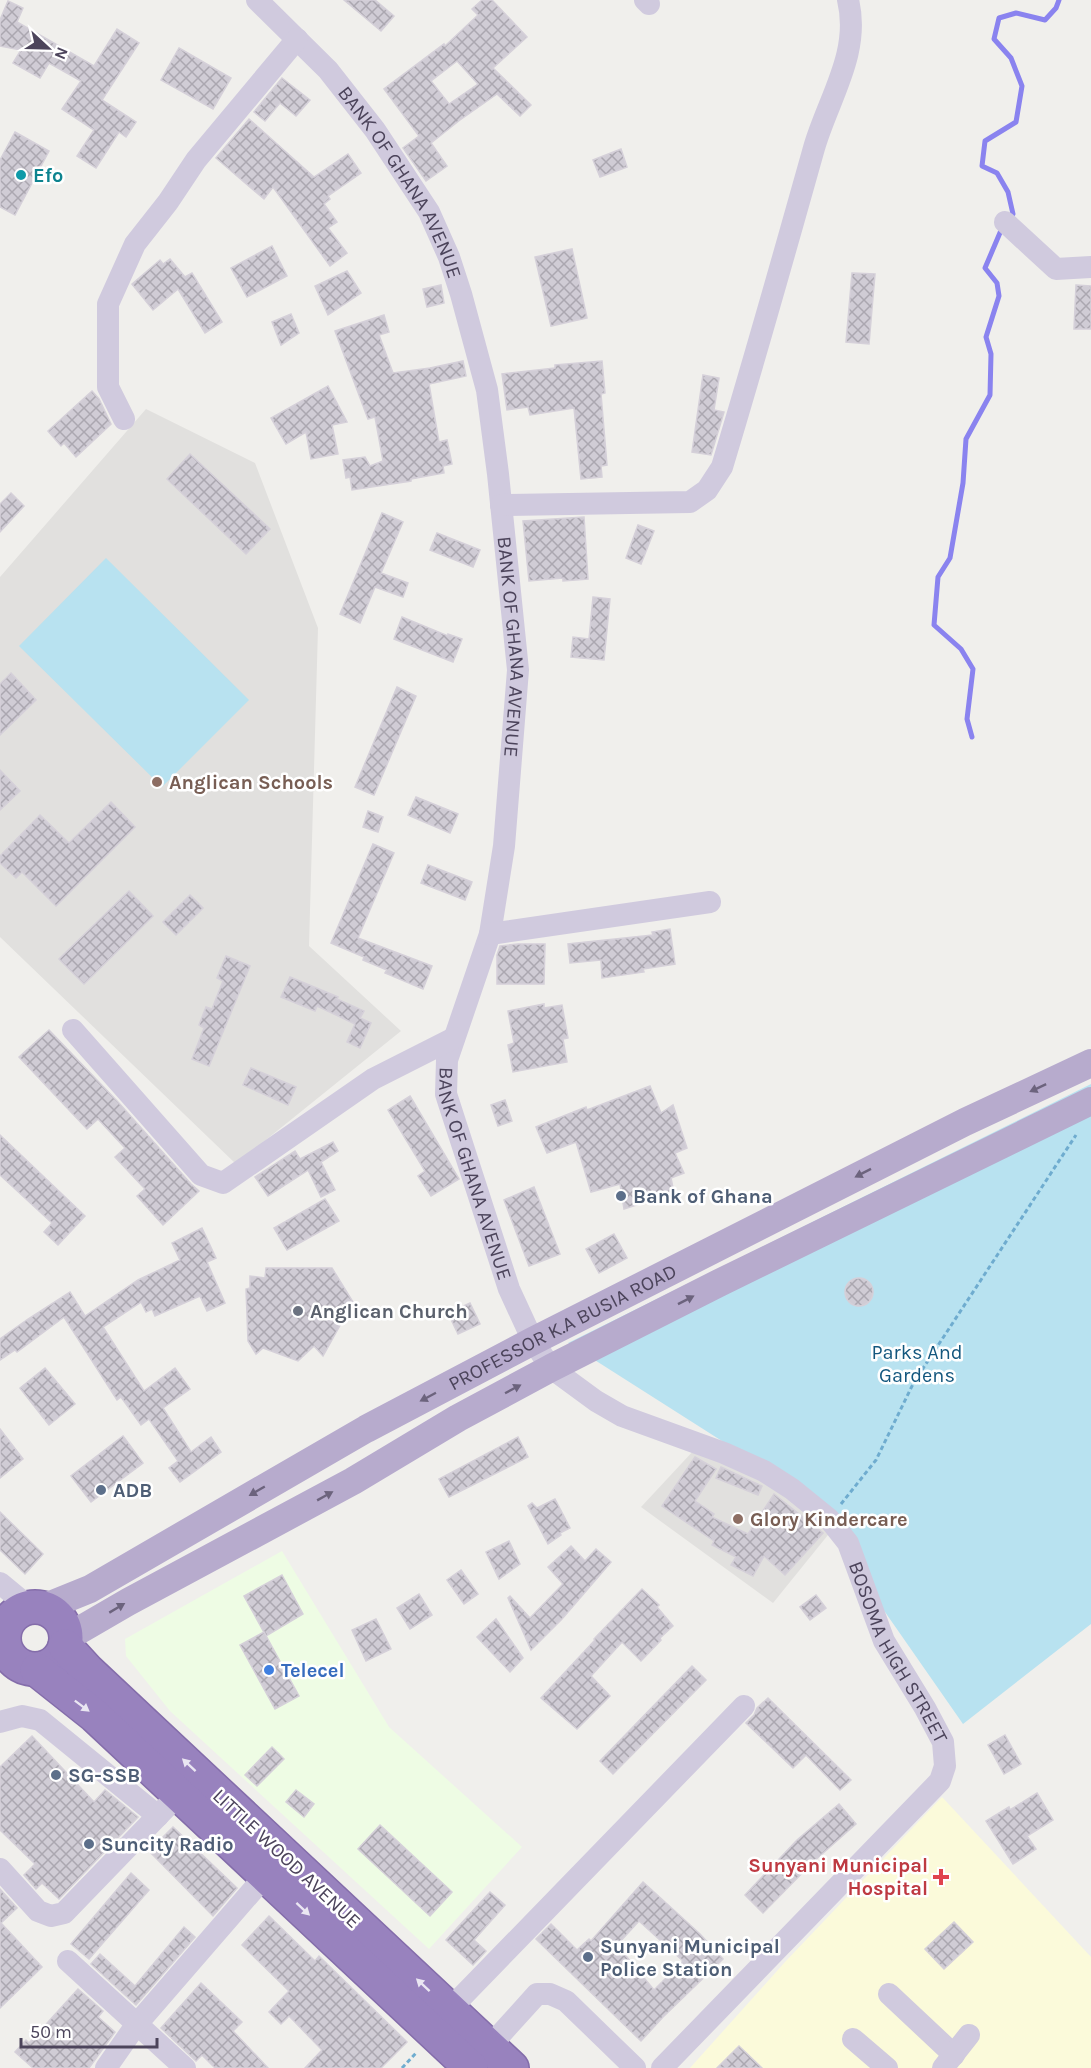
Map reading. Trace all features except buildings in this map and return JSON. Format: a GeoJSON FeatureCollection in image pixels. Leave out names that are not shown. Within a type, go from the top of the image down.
{"type":"FeatureCollection","features":[{"type":"Feature","properties":{"kind":"highway"},"geometry":{"type":"LineString","coordinates":[[36,1607],[57,1616],[62,1622],[66,1642],[61,1655],[46,1668],[19,1672],[8,1654],[2,1632],[14,1614],[36,1607]]}},
{"type":"Feature","properties":{"kind":"highway","name":"LITTLE WOOD AVENUE"},"geometry":{"type":"LineString","coordinates":[[66,1642],[87,1670],[277,1866],[491,2061]]}},
{"type":"Feature","properties":{"kind":"highway","name":"LITTLE WOOD AVENUE"},"geometry":{"type":"LineString","coordinates":[[19,1672],[95,1716],[168,1805],[277,1866],[449,2010],[491,2061]]}},
{"type":"Feature","properties":{"kind":"main road","name":"PROFESSOR K.A BUSIA ROAD"},"geometry":{"type":"LineString","coordinates":[[36,1607],[90,1589],[366,1430],[533,1341],[965,1122],[1091,1063]]}},
{"type":"Feature","properties":{"kind":"main road","name":"PROFESSOR K.A BUSIA ROAD"},"geometry":{"type":"LineString","coordinates":[[66,1642],[128,1602],[353,1481],[458,1418],[551,1368],[1091,1101]]}},
{"type":"Feature","properties":{"kind":"street","name":"BANK OF GHANA AVENUE"},"geometry":{"type":"LineString","coordinates":[[257,0],[328,70],[375,130],[429,212],[461,294],[487,390],[518,670],[504,846],[490,934],[447,1060],[446,1094],[509,1288],[533,1341],[551,1368]]}},
{"type":"Feature","properties":{"kind":"street"},"geometry":{"type":"LineString","coordinates":[[501,506],[690,502],[707,490],[722,467],[817,139],[847,61],[850,40],[848,0]]}},
{"type":"Feature","properties":{"kind":"street"},"geometry":{"type":"LineString","coordinates":[[124,419],[108,387],[108,304],[135,244],[168,202],[196,160],[297,39]]}},
{"type":"Feature","properties":{"kind":"street"},"geometry":{"type":"LineString","coordinates":[[1005,222],[1056,269],[1091,267]]}},
{"type":"Feature","properties":{"kind":"street"},"geometry":{"type":"LineString","coordinates":[[490,934],[710,902]]}},
{"type":"Feature","properties":{"kind":"street"},"geometry":{"type":"LineString","coordinates":[[74,1030],[201,1175],[223,1183],[373,1079],[454,1038]]}},
{"type":"Feature","properties":{"kind":"street","name":"BOSOMA HIGH STREET"},"geometry":{"type":"LineString","coordinates":[[551,1368],[596,1401],[622,1416],[724,1453],[764,1471],[792,1489],[829,1519],[848,1543],[884,1641],[943,1742],[945,1766],[940,1781],[663,2068]]}},
{"type":"Feature","properties":{"kind":"street"},"geometry":{"type":"LineString","coordinates":[[0,1583],[36,1607]]}},
{"type":"Feature","properties":{"kind":"street"},"geometry":{"type":"LineString","coordinates":[[449,2010],[744,1706]]}},
{"type":"Feature","properties":{"kind":"street"},"geometry":{"type":"LineString","coordinates":[[0,1722],[22,1716],[40,1720],[168,1805],[64,1913],[51,1916],[38,1911],[0,1869]]}},
{"type":"Feature","properties":{"kind":"street"},"geometry":{"type":"LineString","coordinates":[[106,2068],[136,2025],[277,1866]]}},
{"type":"Feature","properties":{"kind":"street"},"geometry":{"type":"LineString","coordinates":[[68,1961],[185,2068]]}},
{"type":"Feature","properties":{"kind":"street"},"geometry":{"type":"LineString","coordinates":[[491,2061],[537,1994],[550,1994],[566,2001],[635,2068]]}},
{"type":"Feature","properties":{"kind":"street"},"geometry":{"type":"LineString","coordinates":[[889,1994],[948,2061],[969,2035]]}},
{"type":"Feature","properties":{"kind":"street"},"geometry":{"type":"LineString","coordinates":[[853,2039],[887,2068]]}},
{"type":"Feature","properties":{"kind":"path"},"geometry":{"type":"LineString","coordinates":[[829,1519],[876,1460],[914,1382],[1078,1132]]}},
{"type":"Feature","properties":{"kind":"shaded area","name":"Anglican Schools"},"geometry":{"type":"Polygon","coordinates":[[[146,409],[255,463],[318,628],[309,946],[401,1031],[236,1164],[0,937],[0,577],[146,409]]]}},
{"type":"Feature","properties":{"kind":"shaded area","name":"Glory Kindercare"},"geometry":{"type":"Polygon","coordinates":[[[695,1449],[765,1473],[832,1530],[773,1603],[641,1507],[695,1449]]]}},
{"type":"Feature","properties":{"kind":"shaded area"},"geometry":{"type":"Polygon","coordinates":[[[282,1551],[389,1727],[522,1847],[429,1949],[170,1711],[126,1656],[125,1639],[282,1551]]]}},
{"type":"Feature","properties":{"kind":"shaded area","name":"Sunyani Municipal Hospital"},"geometry":{"type":"Polygon","coordinates":[[[942,1797],[1091,1957],[1091,2068],[690,2068],[785,1962],[942,1797]]]}},
{"type":"Feature","properties":{"kind":"green space"},"geometry":{"type":"Polygon","coordinates":[[[106,558],[249,700],[162,787],[19,646],[106,558]]]}},
{"type":"Feature","properties":{"kind":"green space","name":"Parks And Gardens"},"geometry":{"type":"Polygon","coordinates":[[[1091,1084],[1091,1624],[963,1724],[869,1589],[836,1519],[774,1474],[568,1343],[1091,1084]]]}},
{"type":"Feature","properties":{"kind":"waterway"},"geometry":{"type":"LineString","coordinates":[[1009,218],[1013,214],[1008,192],[997,173],[982,166],[985,141],[1016,122],[1022,86],[1011,58],[994,39],[999,18],[1016,13],[1045,20],[1056,8],[1059,0]]}},
{"type":"Feature","properties":{"kind":"waterway"},"geometry":{"type":"LineString","coordinates":[[972,737],[967,719],[973,669],[961,649],[934,625],[938,577],[950,558],[963,483],[966,439],[990,395],[991,354],[986,337],[999,296],[997,283],[985,268],[1002,228]]}},
{"type":"Feature","properties":{"kind":"place","name":"Efo"},"geometry":{"type":"Point","coordinates":[21,175]}},
{"type":"Feature","properties":{"kind":"place","name":"Anglican Schools"},"geometry":{"type":"Point","coordinates":[157,782]}},
{"type":"Feature","properties":{"kind":"place","name":"Bank of Ghana"},"geometry":{"type":"Point","coordinates":[621,1196]}},
{"type":"Feature","properties":{"kind":"place","name":"Anglican Church"},"geometry":{"type":"Point","coordinates":[298,1311]}},
{"type":"Feature","properties":{"kind":"place","name":"ADB"},"geometry":{"type":"Point","coordinates":[101,1490]}},
{"type":"Feature","properties":{"kind":"place","name":"Glory Kindercare"},"geometry":{"type":"Point","coordinates":[738,1519]}},
{"type":"Feature","properties":{"kind":"place","name":"Telecel"},"geometry":{"type":"Point","coordinates":[269,1670]}},
{"type":"Feature","properties":{"kind":"place","name":"SG-SSB"},"geometry":{"type":"Point","coordinates":[56,1775]}},
{"type":"Feature","properties":{"kind":"place","name":"Suncity Radio"},"geometry":{"type":"Point","coordinates":[89,1844]}},
{"type":"Feature","properties":{"kind":"place","name":"Sunyani Municipal Hospital"},"geometry":{"type":"Point","coordinates":[941,1877]}},
{"type":"Feature","properties":{"kind":"place","name":"Sunyani Municipal Police Station"},"geometry":{"type":"Point","coordinates":[588,1957]}}]}
